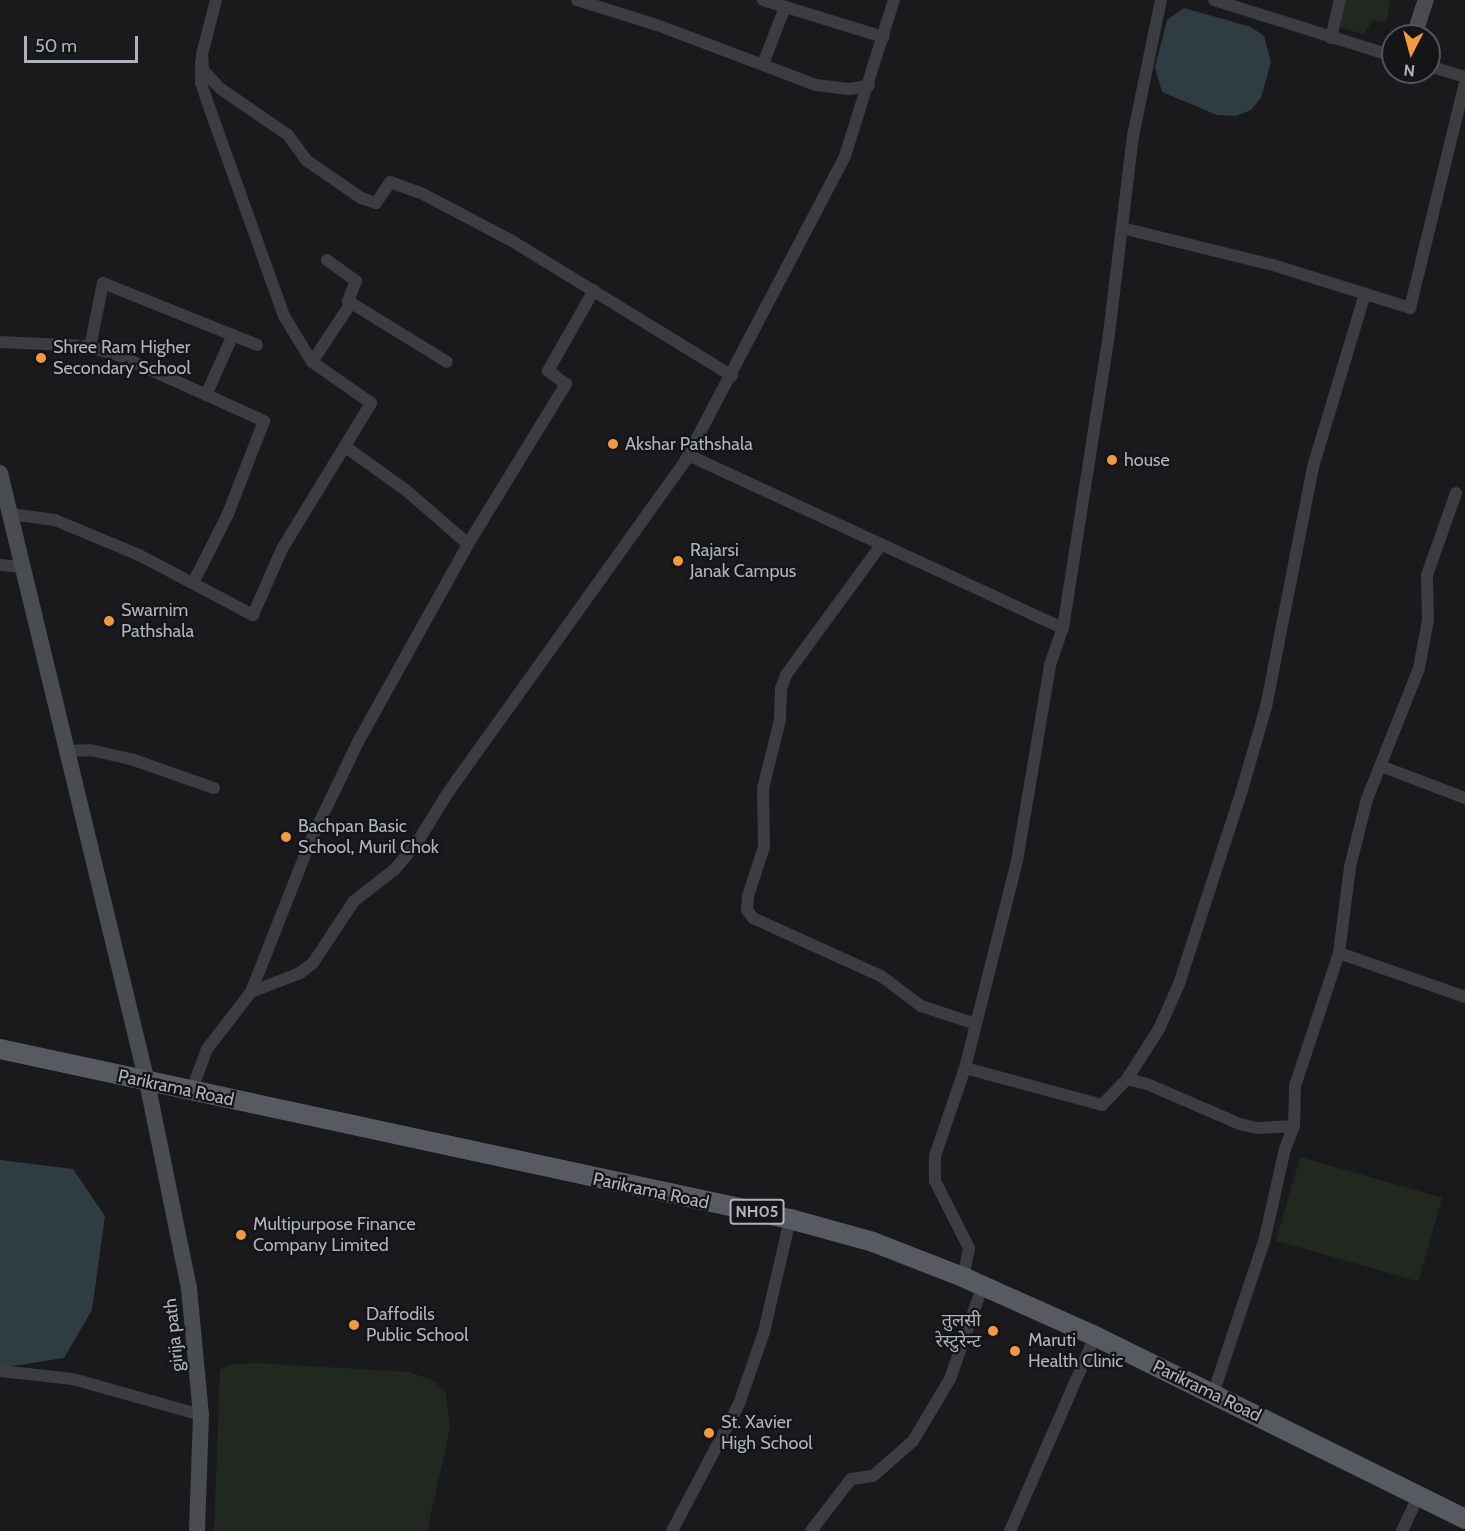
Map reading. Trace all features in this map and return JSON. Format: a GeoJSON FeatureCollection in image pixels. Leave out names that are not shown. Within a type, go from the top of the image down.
{"type":"FeatureCollection","features":[{"type":"Feature","properties":{"kind":"main road"},"geometry":{"type":"LineString","coordinates":[[1418,24],[1426,0]]}},
{"type":"Feature","properties":{"kind":"main road","name":"girija path"},"geometry":{"type":"LineString","coordinates":[[0,473],[147,1082],[189,1288],[201,1415],[197,1531]]}},
{"type":"Feature","properties":{"kind":"main road","name":"Parikrama Road"},"geometry":{"type":"LineString","coordinates":[[0,1049],[191,1092],[790,1219],[873,1242],[963,1277],[1095,1336],[1465,1519]]}},
{"type":"Feature","properties":{"kind":"street"},"geometry":{"type":"LineString","coordinates":[[10,514],[55,520],[194,583],[253,615],[282,549],[347,448],[371,403],[312,362],[284,316],[269,277],[201,83],[201,62],[216,0]]}},
{"type":"Feature","properties":{"kind":"street"},"geometry":{"type":"LineString","coordinates":[[577,0],[763,64],[816,85],[849,89],[869,86]]}},
{"type":"Feature","properties":{"kind":"street"},"geometry":{"type":"LineString","coordinates":[[764,0],[883,37]]}},
{"type":"Feature","properties":{"kind":"street"},"geometry":{"type":"LineString","coordinates":[[250,992],[300,973],[313,963],[354,901],[394,870],[410,852],[449,791],[613,565],[688,455],[732,376],[845,156],[869,86],[894,0]]}},
{"type":"Feature","properties":{"kind":"street"},"geometry":{"type":"LineString","coordinates":[[963,1277],[969,1248],[940,1193],[933,1167],[964,1068],[1017,861],[1050,665],[1063,628],[1108,342],[1133,136],[1161,0]]}},
{"type":"Feature","properties":{"kind":"street"},"geometry":{"type":"LineString","coordinates":[[1214,0],[1381,53]]}},
{"type":"Feature","properties":{"kind":"street"},"geometry":{"type":"LineString","coordinates":[[1331,38],[1340,0]]}},
{"type":"Feature","properties":{"kind":"street"},"geometry":{"type":"LineString","coordinates":[[763,64],[785,7]]}},
{"type":"Feature","properties":{"kind":"street"},"geometry":{"type":"LineString","coordinates":[[201,62],[208,79],[288,135],[306,160],[361,198],[376,203],[390,182],[423,194],[594,290],[732,376]]}},
{"type":"Feature","properties":{"kind":"street"},"geometry":{"type":"LineString","coordinates":[[1441,70],[1465,77]]}},
{"type":"Feature","properties":{"kind":"street"},"geometry":{"type":"LineString","coordinates":[[1122,228],[1273,266],[1403,307],[1414,305],[1465,83]]}},
{"type":"Feature","properties":{"kind":"street"},"geometry":{"type":"LineString","coordinates":[[327,260],[356,281],[348,301],[447,362]]}},
{"type":"Feature","properties":{"kind":"street"},"geometry":{"type":"LineString","coordinates":[[90,347],[103,284],[257,345]]}},
{"type":"Feature","properties":{"kind":"street"},"geometry":{"type":"LineString","coordinates":[[191,1092],[207,1049],[250,992],[327,805],[468,544],[566,384],[548,371],[594,290]]}},
{"type":"Feature","properties":{"kind":"street"},"geometry":{"type":"LineString","coordinates":[[964,1068],[1102,1105],[1127,1080],[1159,1029],[1179,984],[1242,790],[1266,707],[1313,467],[1365,294]]}},
{"type":"Feature","properties":{"kind":"street"},"geometry":{"type":"LineString","coordinates":[[312,362],[351,303]]}},
{"type":"Feature","properties":{"kind":"street"},"geometry":{"type":"LineString","coordinates":[[206,395],[233,335]]}},
{"type":"Feature","properties":{"kind":"street"},"geometry":{"type":"LineString","coordinates":[[0,342],[90,347],[120,356],[264,421],[228,514],[194,583]]}},
{"type":"Feature","properties":{"kind":"street"},"geometry":{"type":"LineString","coordinates":[[347,448],[407,491],[468,544]]}},
{"type":"Feature","properties":{"kind":"street"},"geometry":{"type":"LineString","coordinates":[[688,455],[1063,628]]}},
{"type":"Feature","properties":{"kind":"street"},"geometry":{"type":"LineString","coordinates":[[1212,1394],[1264,1242],[1285,1149],[1294,1126],[1295,1086],[1339,953],[1350,867],[1367,799],[1383,767],[1419,668],[1428,620],[1428,575],[1456,493]]}},
{"type":"Feature","properties":{"kind":"street"},"geometry":{"type":"LineString","coordinates":[[881,545],[783,682],[780,720],[763,788],[764,847],[748,896],[747,910],[753,918],[881,976],[921,1006],[976,1024]]}},
{"type":"Feature","properties":{"kind":"street"},"geometry":{"type":"LineString","coordinates":[[0,565],[23,567]]}},
{"type":"Feature","properties":{"kind":"street"},"geometry":{"type":"LineString","coordinates":[[67,751],[90,750],[131,759],[214,788]]}},
{"type":"Feature","properties":{"kind":"street"},"geometry":{"type":"LineString","coordinates":[[1383,767],[1465,798]]}},
{"type":"Feature","properties":{"kind":"street"},"geometry":{"type":"LineString","coordinates":[[1339,953],[1465,997]]}},
{"type":"Feature","properties":{"kind":"street"},"geometry":{"type":"LineString","coordinates":[[1127,1080],[1148,1084],[1240,1124],[1258,1128],[1294,1126]]}},
{"type":"Feature","properties":{"kind":"street"},"geometry":{"type":"LineString","coordinates":[[672,1531],[739,1404],[764,1332],[790,1219]]}},
{"type":"Feature","properties":{"kind":"street"},"geometry":{"type":"LineString","coordinates":[[811,1531],[851,1479],[873,1476],[913,1441],[950,1379],[983,1286]]}},
{"type":"Feature","properties":{"kind":"street"},"geometry":{"type":"LineString","coordinates":[[1010,1531],[1095,1336]]}},
{"type":"Feature","properties":{"kind":"street"},"geometry":{"type":"LineString","coordinates":[[0,1371],[73,1379],[201,1415]]}},
{"type":"Feature","properties":{"kind":"street"},"geometry":{"type":"LineString","coordinates":[[1402,1531],[1418,1496]]}},
{"type":"Feature","properties":{"kind":"shaded area"},"geometry":{"type":"Polygon","coordinates":[[[1342,0],[1391,0],[1386,23],[1373,20],[1364,34],[1336,27],[1342,0]]]}},
{"type":"Feature","properties":{"kind":"shaded area"},"geometry":{"type":"Polygon","coordinates":[[[1184,8],[1251,27],[1264,36],[1271,62],[1261,98],[1251,110],[1236,116],[1217,115],[1162,92],[1155,67],[1167,20],[1184,8]]]}},
{"type":"Feature","properties":{"kind":"shaded area"},"geometry":{"type":"Polygon","coordinates":[[[1300,1157],[1442,1198],[1418,1281],[1276,1241],[1300,1157]]]}},
{"type":"Feature","properties":{"kind":"shaded area"},"geometry":{"type":"Polygon","coordinates":[[[0,1160],[73,1169],[105,1216],[92,1310],[64,1358],[0,1368],[0,1160]]]}},
{"type":"Feature","properties":{"kind":"shaded area"},"geometry":{"type":"Polygon","coordinates":[[[257,1363],[410,1372],[434,1381],[446,1393],[450,1428],[427,1531],[214,1531],[220,1370],[232,1364],[257,1363]]]}},
{"type":"Feature","properties":{"kind":"place","name":"Shree Ram Higher Secondary School"},"geometry":{"type":"Point","coordinates":[41,358]}},
{"type":"Feature","properties":{"kind":"place","name":"Akshar Pathshala"},"geometry":{"type":"Point","coordinates":[613,444]}},
{"type":"Feature","properties":{"kind":"place","name":"house"},"geometry":{"type":"Point","coordinates":[1112,460]}},
{"type":"Feature","properties":{"kind":"place","name":"Rajarsi Janak Campus"},"geometry":{"type":"Point","coordinates":[678,561]}},
{"type":"Feature","properties":{"kind":"place","name":"Swarnim Pathshala"},"geometry":{"type":"Point","coordinates":[109,621]}},
{"type":"Feature","properties":{"kind":"place","name":"Bachpan Basic School, Muril Chok"},"geometry":{"type":"Point","coordinates":[286,837]}},
{"type":"Feature","properties":{"kind":"place","name":"Multipurpose Finance Company Limited"},"geometry":{"type":"Point","coordinates":[241,1235]}},
{"type":"Feature","properties":{"kind":"place","name":"Daffodils Public School"},"geometry":{"type":"Point","coordinates":[354,1325]}},
{"type":"Feature","properties":{"kind":"place","name":"तुलसी रेस्टुरेन्ट"},"geometry":{"type":"Point","coordinates":[993,1331]}},
{"type":"Feature","properties":{"kind":"place","name":"Maruti Health Clinic"},"geometry":{"type":"Point","coordinates":[1015,1351]}},
{"type":"Feature","properties":{"kind":"place","name":"St. Xavier High School"},"geometry":{"type":"Point","coordinates":[709,1433]}}]}
